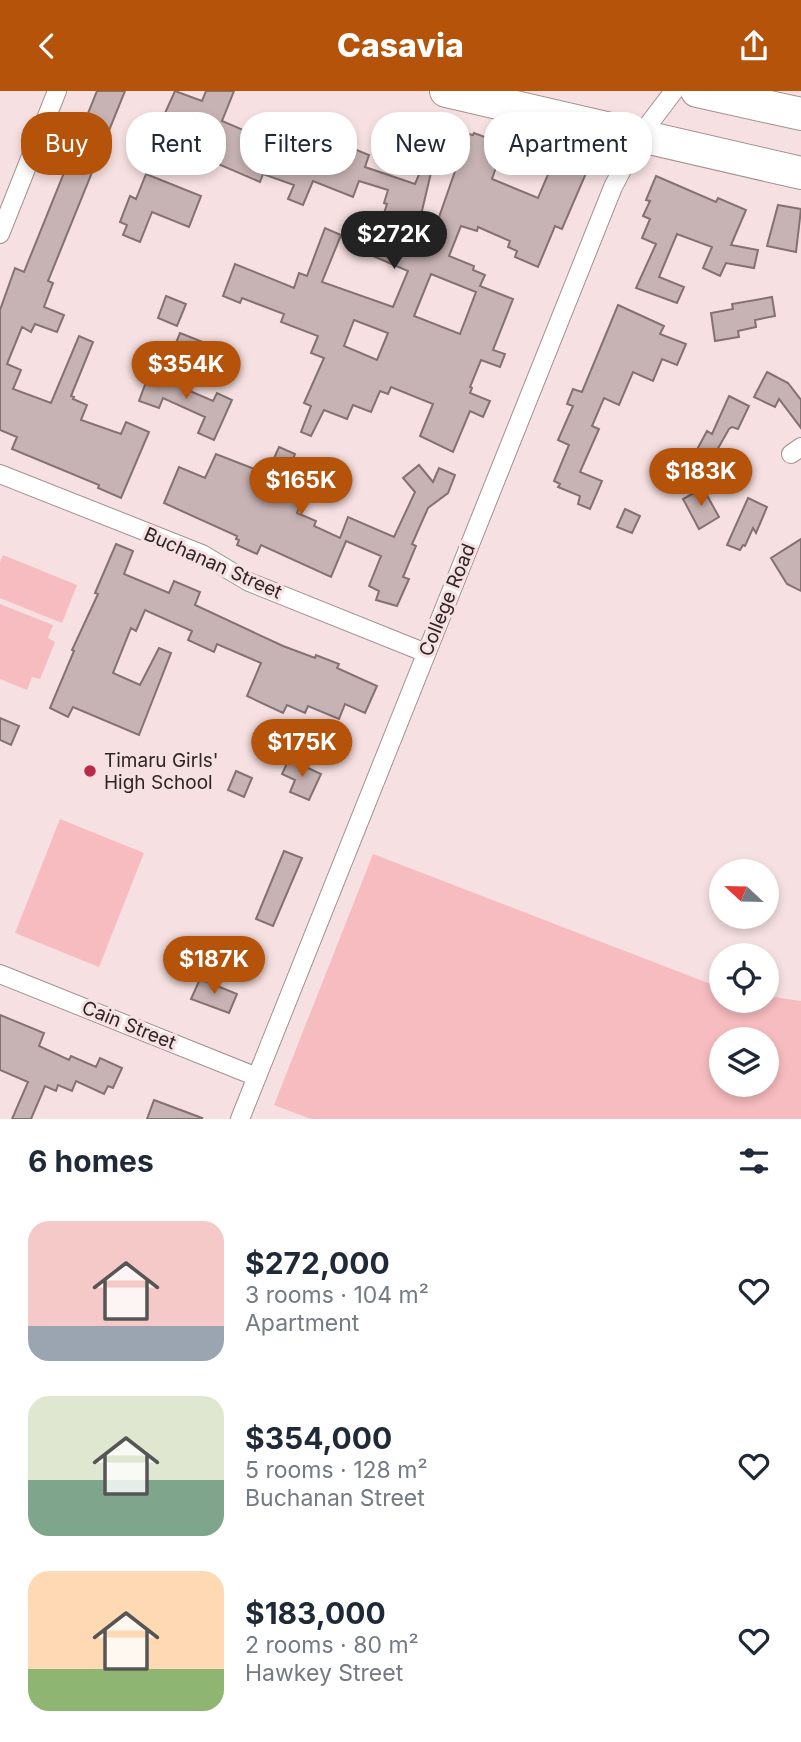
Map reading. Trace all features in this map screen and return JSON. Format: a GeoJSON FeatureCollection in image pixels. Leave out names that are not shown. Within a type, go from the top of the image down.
{"type":"FeatureCollection","features":[{"type":"Feature","properties":{"kind":"highway"},"geometry":{"type":"LineString","coordinates":[[446,91],[534,112]]}},
{"type":"Feature","properties":{"kind":"highway"},"geometry":{"type":"LineString","coordinates":[[697,91],[801,114]]}},
{"type":"Feature","properties":{"kind":"highway"},"geometry":{"type":"LineString","coordinates":[[652,140],[801,173]]}},
{"type":"Feature","properties":{"kind":"street"},"geometry":{"type":"LineString","coordinates":[[0,234],[57,91]]}},
{"type":"Feature","properties":{"kind":"street","name":"College Road"},"geometry":{"type":"LineString","coordinates":[[652,120],[674,91]]}},
{"type":"Feature","properties":{"kind":"street","name":"College Road"},"geometry":{"type":"LineString","coordinates":[[240,1119],[581,264],[619,175]]}},
{"type":"Feature","properties":{"kind":"street","name":"Buchanan Street"},"geometry":{"type":"LineString","coordinates":[[0,474],[202,554],[248,582],[426,653]]}},
{"type":"Feature","properties":{"kind":"street","name":"Cain Street"},"geometry":{"type":"LineString","coordinates":[[0,974],[257,1077]]}},
{"type":"Feature","properties":{"kind":"shaded area"},"geometry":{"type":"Polygon","coordinates":[[[3,555],[77,585],[62,623],[0,598],[0,562],[3,555]]]}},
{"type":"Feature","properties":{"kind":"shaded area"},"geometry":{"type":"Polygon","coordinates":[[[0,604],[53,625],[48,638],[55,642],[40,679],[32,677],[27,690],[0,679],[0,604]]]}},
{"type":"Feature","properties":{"kind":"shaded area"},"geometry":{"type":"Polygon","coordinates":[[[60,819],[144,853],[99,967],[15,933],[60,819]]]}},
{"type":"Feature","properties":{"kind":"shaded area"},"geometry":{"type":"Polygon","coordinates":[[[373,854],[709,983],[709,1013],[779,1013],[779,998],[801,1001],[801,1119],[311,1119],[274,1105],[373,854]]]}},
{"type":"Feature","properties":{"kind":"building"},"geometry":{"type":"Polygon","coordinates":[[[97,91],[125,91],[112,123],[112,112],[89,112],[97,91]]]}},
{"type":"Feature","properties":{"kind":"building"},"geometry":{"type":"Polygon","coordinates":[[[175,91],[202,101],[206,91],[234,91],[226,112],[166,112],[175,91]]]}},
{"type":"Feature","properties":{"kind":"building"},"geometry":{"type":"Polygon","coordinates":[[[226,123],[240,129],[240,173],[226,167],[226,123]]]}},
{"type":"Feature","properties":{"kind":"building"},"geometry":{"type":"Polygon","coordinates":[[[474,133],[484,137],[484,175],[493,175],[492,179],[538,198],[548,175],[585,175],[562,229],[555,226],[538,267],[515,257],[517,251],[508,247],[510,241],[478,227],[477,231],[461,226],[449,256],[474,266],[473,270],[485,275],[480,286],[513,299],[493,350],[505,354],[500,367],[481,360],[470,387],[470,393],[490,401],[483,417],[470,411],[453,452],[420,436],[433,404],[391,387],[388,394],[380,391],[371,412],[353,405],[347,419],[324,410],[311,436],[301,432],[311,406],[304,403],[324,358],[311,353],[318,336],[281,322],[284,314],[242,298],[240,303],[223,296],[235,264],[294,288],[299,273],[307,276],[325,228],[341,235],[322,282],[393,307],[408,271],[366,253],[372,240],[375,241],[387,204],[384,203],[388,190],[359,181],[353,197],[313,181],[303,205],[288,199],[294,185],[266,175],[357,175],[357,150],[369,155],[365,167],[371,169],[371,175],[389,175],[415,184],[419,175],[430,175],[421,215],[438,220],[454,175],[470,175],[470,134],[474,133]],[[431,274],[414,316],[460,334],[476,292],[431,274]],[[354,320],[344,346],[377,360],[388,333],[354,320]]]}},
{"type":"Feature","properties":{"kind":"building"},"geometry":{"type":"Polygon","coordinates":[[[63,175],[91,175],[48,281],[53,283],[44,307],[64,315],[57,332],[35,324],[31,332],[22,327],[7,364],[21,370],[13,389],[51,403],[79,336],[93,342],[71,396],[87,405],[81,420],[121,434],[126,422],[149,432],[121,498],[98,488],[99,485],[12,449],[17,437],[0,430],[0,310],[15,268],[24,272],[63,175]]]}},
{"type":"Feature","properties":{"kind":"building"},"geometry":{"type":"Polygon","coordinates":[[[146,175],[201,196],[189,227],[152,212],[140,242],[123,235],[127,225],[120,222],[130,196],[136,199],[146,175]]]}},
{"type":"Feature","properties":{"kind":"building"},"geometry":{"type":"Polygon","coordinates":[[[244,175],[263,175],[260,182],[244,175]]]}},
{"type":"Feature","properties":{"kind":"building"},"geometry":{"type":"Polygon","coordinates":[[[656,176],[716,202],[718,198],[746,210],[731,245],[758,250],[754,268],[726,263],[720,276],[703,268],[712,247],[677,234],[659,277],[684,287],[677,303],[636,288],[656,244],[642,238],[650,219],[643,216],[650,201],[646,200],[656,176]]]}},
{"type":"Feature","properties":{"kind":"building"},"geometry":{"type":"Polygon","coordinates":[[[778,205],[801,209],[796,252],[767,246],[778,205]]]}},
{"type":"Feature","properties":{"kind":"building"},"geometry":{"type":"Polygon","coordinates":[[[166,296],[186,304],[177,326],[158,318],[166,296]]]}},
{"type":"Feature","properties":{"kind":"building"},"geometry":{"type":"Polygon","coordinates":[[[772,297],[775,316],[755,320],[756,327],[738,331],[739,337],[715,341],[711,313],[733,309],[732,304],[772,297]]]}},
{"type":"Feature","properties":{"kind":"building"},"geometry":{"type":"Polygon","coordinates":[[[618,305],[664,326],[660,334],[686,344],[677,365],[662,359],[653,381],[633,372],[619,405],[604,398],[592,426],[599,429],[580,472],[602,481],[590,509],[578,504],[580,496],[558,487],[560,484],[554,481],[569,445],[558,440],[573,406],[567,404],[573,389],[582,392],[618,305]]]}},
{"type":"Feature","properties":{"kind":"building"},"geometry":{"type":"Polygon","coordinates":[[[180,333],[223,350],[217,367],[173,350],[180,333]]]}},
{"type":"Feature","properties":{"kind":"building"},"geometry":{"type":"Polygon","coordinates":[[[152,366],[172,374],[169,382],[213,401],[217,393],[232,400],[214,440],[198,433],[205,417],[163,398],[159,408],[139,401],[152,366]]]}},
{"type":"Feature","properties":{"kind":"building"},"geometry":{"type":"Polygon","coordinates":[[[767,372],[788,383],[801,400],[801,428],[779,399],[775,407],[754,397],[767,372]]]}},
{"type":"Feature","properties":{"kind":"building"},"geometry":{"type":"Polygon","coordinates":[[[729,396],[749,406],[738,429],[729,429],[708,466],[693,457],[707,431],[712,434],[729,396]]]}},
{"type":"Feature","properties":{"kind":"building"},"geometry":{"type":"Polygon","coordinates":[[[279,447],[295,454],[289,469],[311,478],[297,513],[316,521],[314,526],[340,538],[348,517],[394,537],[415,492],[403,478],[419,465],[433,482],[439,468],[455,475],[448,493],[428,508],[412,544],[416,546],[403,577],[409,579],[397,606],[376,600],[379,591],[369,586],[381,556],[346,541],[331,577],[261,545],[257,554],[237,545],[237,536],[164,503],[179,467],[205,478],[216,454],[267,474],[279,447]]]}},
{"type":"Feature","properties":{"kind":"building"},"geometry":{"type":"Polygon","coordinates":[[[703,488],[719,517],[699,529],[683,499],[703,488]]]}},
{"type":"Feature","properties":{"kind":"building"},"geometry":{"type":"Polygon","coordinates":[[[748,498],[767,507],[756,533],[753,528],[745,546],[740,550],[727,545],[748,498]]]}},
{"type":"Feature","properties":{"kind":"building"},"geometry":{"type":"Polygon","coordinates":[[[625,509],[640,516],[632,533],[617,527],[625,509]]]}},
{"type":"Feature","properties":{"kind":"building"},"geometry":{"type":"Polygon","coordinates":[[[801,539],[801,591],[787,584],[771,558],[801,539]]]}},
{"type":"Feature","properties":{"kind":"building"},"geometry":{"type":"Polygon","coordinates":[[[116,544],[133,551],[124,574],[169,593],[174,581],[200,592],[195,605],[283,646],[339,664],[337,668],[377,686],[365,713],[345,704],[339,719],[308,706],[305,713],[287,705],[283,713],[247,696],[261,663],[217,644],[214,652],[188,640],[192,631],[145,610],[136,631],[131,628],[113,673],[140,685],[159,648],[171,653],[139,735],[73,707],[68,717],[50,708],[116,544]]]}},
{"type":"Feature","properties":{"kind":"building"},"geometry":{"type":"Polygon","coordinates":[[[0,718],[19,726],[11,745],[0,740],[0,718]]]}},
{"type":"Feature","properties":{"kind":"building"},"geometry":{"type":"Polygon","coordinates":[[[289,759],[321,774],[309,800],[290,792],[295,780],[282,774],[289,759]]]}},
{"type":"Feature","properties":{"kind":"building"},"geometry":{"type":"Polygon","coordinates":[[[236,771],[252,778],[244,797],[228,790],[236,771]]]}},
{"type":"Feature","properties":{"kind":"building"},"geometry":{"type":"Polygon","coordinates":[[[284,851],[302,858],[273,926],[256,919],[284,851]]]}},
{"type":"Feature","properties":{"kind":"building"},"geometry":{"type":"Polygon","coordinates":[[[200,979],[237,994],[229,1013],[191,999],[200,979]]]}},
{"type":"Feature","properties":{"kind":"building"},"geometry":{"type":"Polygon","coordinates":[[[0,1015],[44,1033],[39,1046],[69,1060],[71,1056],[96,1067],[100,1058],[122,1068],[113,1088],[108,1086],[104,1094],[76,1081],[72,1091],[58,1085],[56,1091],[45,1086],[31,1119],[12,1119],[28,1082],[0,1070],[0,1015]]]}},
{"type":"Feature","properties":{"kind":"building"},"geometry":{"type":"Polygon","coordinates":[[[154,1100],[202,1118],[147,1119],[154,1100]]]}},
{"type":"Feature","properties":{"kind":"place","name":"Timaru Girls' High School"},"geometry":{"type":"Point","coordinates":[90,771]}}]}
